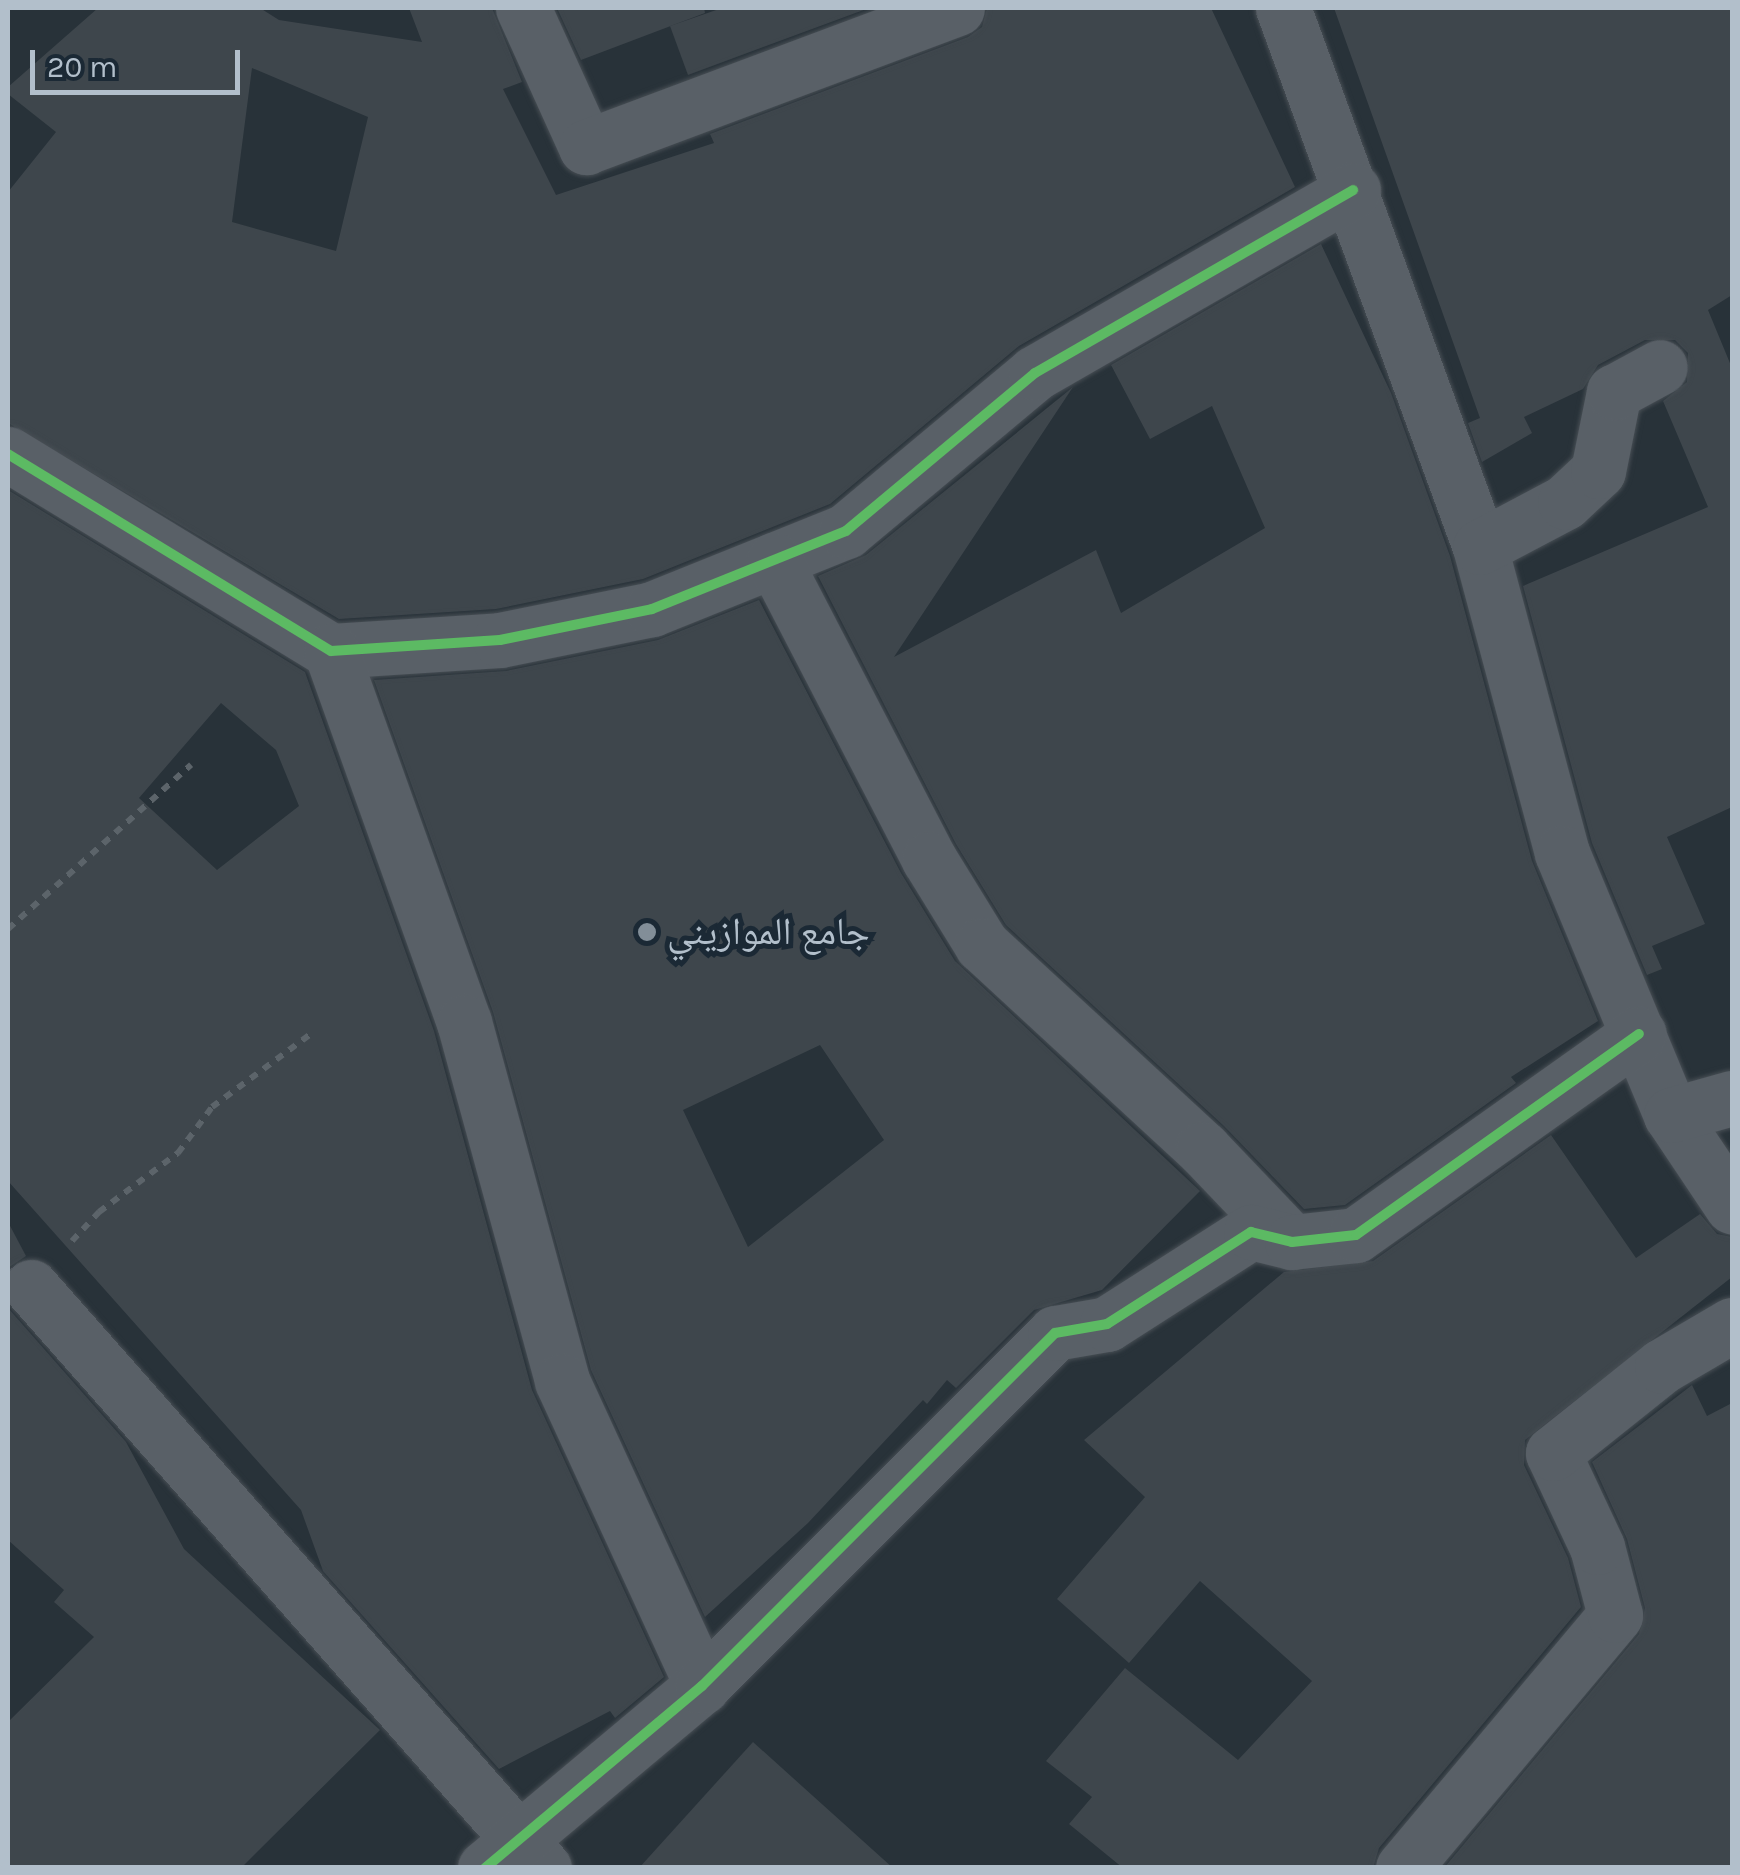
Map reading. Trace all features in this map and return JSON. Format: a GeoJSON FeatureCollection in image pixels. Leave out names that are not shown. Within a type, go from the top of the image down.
{"type":"FeatureCollection","features":[{"type":"Feature","properties":{"kind":"street"},"geometry":{"type":"LineString","coordinates":[[522,8],[586,147],[957,8]]}},
{"type":"Feature","properties":{"kind":"street"},"geometry":{"type":"LineString","coordinates":[[1283,8],[1353,190],[1480,546],[1562,853],[1672,1115],[1732,1206]]}},
{"type":"Feature","properties":{"kind":"street"},"geometry":{"type":"LineString","coordinates":[[8,454],[332,651],[500,640],[652,609],[846,531],[1035,373],[1353,190]]}},
{"type":"Feature","properties":{"kind":"street"},"geometry":{"type":"LineString","coordinates":[[1480,546],[1565,502],[1598,472],[1614,392],[1660,367]]}},
{"type":"Feature","properties":{"kind":"street"},"geometry":{"type":"LineString","coordinates":[[774,560],[929,859],[982,944],[1176,1124],[1292,1242]]}},
{"type":"Feature","properties":{"kind":"street"},"geometry":{"type":"LineString","coordinates":[[332,651],[464,1022],[562,1381],[702,1686]]}},
{"type":"Feature","properties":{"kind":"street"},"geometry":{"type":"LineString","coordinates":[[31,1288],[514,1858],[702,1686],[1033,1350],[1055,1334],[1106,1324],[1251,1232],[1292,1242],[1356,1235],[1639,1034]]}},
{"type":"Feature","properties":{"kind":"street"},"geometry":{"type":"LineString","coordinates":[[1672,1115],[1732,1098]]}},
{"type":"Feature","properties":{"kind":"street"},"geometry":{"type":"LineString","coordinates":[[1402,1868],[1615,1614],[1597,1547],[1553,1452],[1662,1366],[1732,1325]]}},
{"type":"Feature","properties":{"kind":"path"},"geometry":{"type":"LineString","coordinates":[[8,929],[191,765]]}},
{"type":"Feature","properties":{"kind":"path"},"geometry":{"type":"LineString","coordinates":[[31,1288],[99,1212],[178,1154],[212,1107],[312,1033]]}},
{"type":"Feature","properties":{"kind":"building"},"geometry":{"type":"Polygon","coordinates":[[[98,8],[260,8],[279,20],[422,42],[409,8],[492,8],[522,82],[503,89],[556,195],[714,143],[710,134],[968,37],[982,27],[987,8],[1211,8],[1295,187],[1019,346],[830,504],[643,579],[496,609],[339,619],[8,423],[8,192],[56,132],[8,94],[8,87],[98,8]],[[252,68],[232,222],[336,251],[368,117],[252,68]]]}},
{"type":"Feature","properties":{"kind":"building"},"geometry":{"type":"Polygon","coordinates":[[[557,8],[704,8],[705,13],[581,60],[557,8]]]}},
{"type":"Feature","properties":{"kind":"building"},"geometry":{"type":"Polygon","coordinates":[[[722,8],[869,8],[688,75],[670,26],[722,8]]]}},
{"type":"Feature","properties":{"kind":"building"},"geometry":{"type":"Polygon","coordinates":[[[1334,8],[1732,8],[1732,295],[1708,310],[1732,368],[1732,807],[1667,837],[1705,924],[1652,946],[1662,969],[1647,975],[1592,843],[1523,586],[1708,507],[1663,401],[1687,382],[1688,353],[1675,340],[1645,340],[1598,365],[1583,389],[1524,417],[1532,433],[1482,462],[1468,423],[1480,418],[1334,8]]]}},
{"type":"Feature","properties":{"kind":"building"},"geometry":{"type":"Polygon","coordinates":[[[1321,244],[1391,393],[1450,556],[1532,861],[1598,1021],[1511,1077],[1516,1083],[1345,1205],[1304,1209],[1224,1126],[1006,925],[956,844],[818,576],[866,555],[1073,387],[894,657],[1096,550],[1121,613],[1265,528],[1212,406],[1150,439],[1111,365],[1321,244]]]}},
{"type":"Feature","properties":{"kind":"building"},"geometry":{"type":"Polygon","coordinates":[[[8,490],[305,672],[434,1031],[532,1390],[664,1677],[615,1718],[610,1711],[499,1769],[323,1571],[301,1510],[8,1181],[8,490]],[[221,703],[139,798],[217,870],[299,806],[276,750],[221,703]]]}},
{"type":"Feature","properties":{"kind":"building"},"geometry":{"type":"Polygon","coordinates":[[[759,600],[901,873],[955,961],[1200,1191],[1102,1290],[1034,1310],[956,1388],[947,1380],[927,1404],[923,1400],[808,1523],[705,1617],[591,1370],[493,1012],[374,680],[506,671],[658,640],[759,600]],[[820,1045],[683,1110],[748,1247],[884,1140],[820,1045]]]}},
{"type":"Feature","properties":{"kind":"building"},"geometry":{"type":"Polygon","coordinates":[[[1551,1135],[1636,1258],[1700,1214],[1717,1234],[1732,1237],[1732,1277],[1525,1440],[1524,1465],[1568,1558],[1581,1607],[1379,1848],[1373,1868],[1123,1868],[1069,1824],[1092,1797],[1046,1761],[1125,1668],[1238,1760],[1312,1681],[1200,1581],[1129,1663],[1057,1599],[1145,1497],[1084,1440],[1284,1272],[1373,1261],[1551,1135]]]}},
{"type":"Feature","properties":{"kind":"building"},"geometry":{"type":"Polygon","coordinates":[[[8,1222],[26,1256],[8,1268],[8,1222]]]}},
{"type":"Feature","properties":{"kind":"building"},"geometry":{"type":"Polygon","coordinates":[[[8,1308],[126,1442],[184,1549],[380,1730],[241,1868],[8,1868],[8,1722],[94,1637],[54,1602],[64,1590],[8,1540],[8,1308]]]}},
{"type":"Feature","properties":{"kind":"building"},"geometry":{"type":"Polygon","coordinates":[[[1692,1385],[1707,1416],[1732,1403],[1732,1868],[1444,1868],[1639,1634],[1645,1608],[1627,1539],[1592,1462],[1692,1385]]]}},
{"type":"Feature","properties":{"kind":"building"},"geometry":{"type":"Polygon","coordinates":[[[753,1742],[893,1868],[639,1868],[753,1742]]]}},
{"type":"Feature","properties":{"kind":"cycle path"},"geometry":{"type":"LineString","coordinates":[[8,454],[331,651],[500,640],[652,609],[846,531],[1035,373],[1353,190]]}},
{"type":"Feature","properties":{"kind":"cycle path"},"geometry":{"type":"LineString","coordinates":[[485,1868],[702,1686],[1055,1333],[1107,1324],[1251,1232],[1292,1242],[1356,1235],[1639,1034]]}},
{"type":"Feature","properties":{"kind":"place","name":"جامع الموازيني"},"geometry":{"type":"Point","coordinates":[647,932]}}]}
